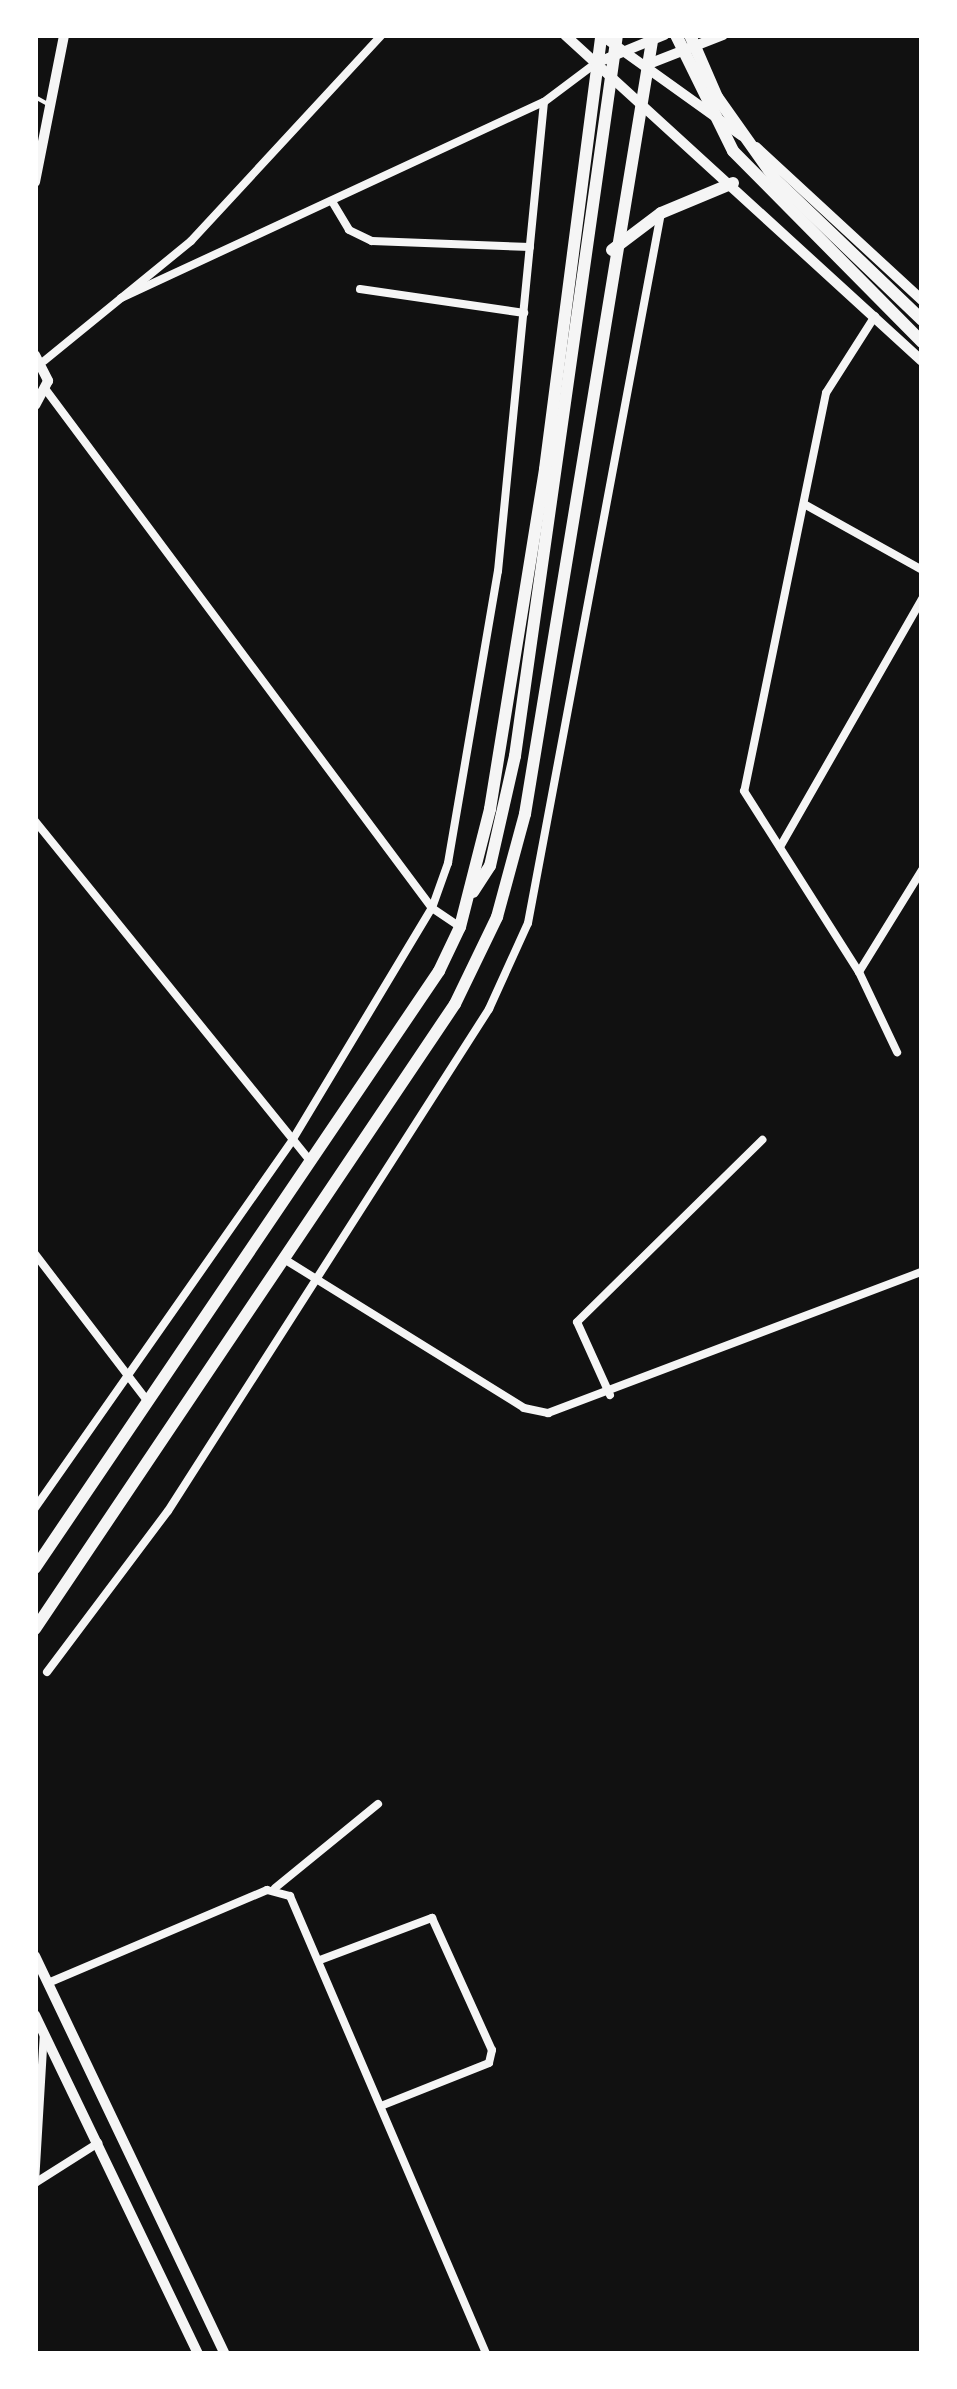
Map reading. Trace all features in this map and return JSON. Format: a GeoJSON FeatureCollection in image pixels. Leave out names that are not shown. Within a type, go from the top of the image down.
{"type":"FeatureCollection","features":[{"type":"Feature","properties":{"kind":"main road"},"geometry":{"type":"LineString","coordinates":[[35,1568],[310,1162],[460,926],[472,892],[546,469],[601,35]]}},
{"type":"Feature","properties":{"kind":"main road"},"geometry":{"type":"LineString","coordinates":[[472,892],[490,866],[523,706],[618,35]]}},
{"type":"Feature","properties":{"kind":"main road"},"geometry":{"type":"LineString","coordinates":[[676,35],[733,152],[922,342]]}},
{"type":"Feature","properties":{"kind":"main road"},"geometry":{"type":"LineString","coordinates":[[690,35],[717,97],[765,166],[922,320]]}},
{"type":"Feature","properties":{"kind":"main road"},"geometry":{"type":"LineString","coordinates":[[35,1629],[455,1004],[497,917],[524,814],[636,99],[656,36]]}},
{"type":"Feature","properties":{"kind":"main road"},"geometry":{"type":"LineString","coordinates":[[612,250],[661,213],[733,183]]}},
{"type":"Feature","properties":{"kind":"street"},"geometry":{"type":"LineString","coordinates":[[35,182],[64,35]]}},
{"type":"Feature","properties":{"kind":"street"},"geometry":{"type":"LineString","coordinates":[[382,35],[191,240],[39,358],[46,390],[432,908],[460,926]]}},
{"type":"Feature","properties":{"kind":"street"},"geometry":{"type":"LineString","coordinates":[[565,35],[733,183],[922,361]]}},
{"type":"Feature","properties":{"kind":"street"},"geometry":{"type":"LineString","coordinates":[[601,35],[762,152],[922,300]]}},
{"type":"Feature","properties":{"kind":"street"},"geometry":{"type":"LineString","coordinates":[[646,65],[723,35]]}},
{"type":"Feature","properties":{"kind":"street"},"geometry":{"type":"LineString","coordinates":[[121,298],[544,102],[596,64],[656,36]]}},
{"type":"Feature","properties":{"kind":"street"},"geometry":{"type":"LineString","coordinates":[[35,1508],[294,1139],[432,908],[456,837],[498,571],[544,102]]}},
{"type":"Feature","properties":{"kind":"street"},"geometry":{"type":"LineString","coordinates":[[333,202],[349,230],[372,241],[530,247]]}},
{"type":"Feature","properties":{"kind":"street"},"geometry":{"type":"LineString","coordinates":[[47,1672],[168,1511],[312,1278],[489,1009],[528,924],[661,213]]}},
{"type":"Feature","properties":{"kind":"street"},"geometry":{"type":"LineString","coordinates":[[360,289],[524,313]]}},
{"type":"Feature","properties":{"kind":"street"},"geometry":{"type":"LineString","coordinates":[[874,316],[826,393],[744,785],[859,972],[897,1052]]}},
{"type":"Feature","properties":{"kind":"street"},"geometry":{"type":"LineString","coordinates":[[35,404],[46,390]]}},
{"type":"Feature","properties":{"kind":"street"},"geometry":{"type":"LineString","coordinates":[[804,504],[922,570]]}},
{"type":"Feature","properties":{"kind":"street"},"geometry":{"type":"LineString","coordinates":[[780,847],[922,599]]}},
{"type":"Feature","properties":{"kind":"street"},"geometry":{"type":"LineString","coordinates":[[35,821],[310,1162]]}},
{"type":"Feature","properties":{"kind":"street"},"geometry":{"type":"LineString","coordinates":[[859,972],[922,870]]}},
{"type":"Feature","properties":{"kind":"street"},"geometry":{"type":"LineString","coordinates":[[610,1395],[577,1322],[762,1140]]}},
{"type":"Feature","properties":{"kind":"street"},"geometry":{"type":"LineString","coordinates":[[35,1254],[148,1402]]}},
{"type":"Feature","properties":{"kind":"street"},"geometry":{"type":"LineString","coordinates":[[284,1259],[524,1408],[564,1412],[922,1272]]}},
{"type":"Feature","properties":{"kind":"street"},"geometry":{"type":"LineString","coordinates":[[48,1983],[275,1888],[378,1804]]}},
{"type":"Feature","properties":{"kind":"street"},"geometry":{"type":"LineString","coordinates":[[275,1888],[290,1896],[320,1960],[486,2354]]}},
{"type":"Feature","properties":{"kind":"street"},"geometry":{"type":"LineString","coordinates":[[320,1960],[432,1918],[492,2050],[489,2063],[381,2106]]}},
{"type":"Feature","properties":{"kind":"street"},"geometry":{"type":"LineString","coordinates":[[35,1956],[224,2354]]}},
{"type":"Feature","properties":{"kind":"street"},"geometry":{"type":"LineString","coordinates":[[35,2015],[198,2354]]}},
{"type":"Feature","properties":{"kind":"street"},"geometry":{"type":"LineString","coordinates":[[35,2183],[37,2078],[44,2032]]}},
{"type":"Feature","properties":{"kind":"street"},"geometry":{"type":"LineString","coordinates":[[35,2183],[98,2143]]}},
{"type":"Feature","properties":{"kind":"lane"},"geometry":{"type":"LineString","coordinates":[[35,97],[50,104]]}}]}
